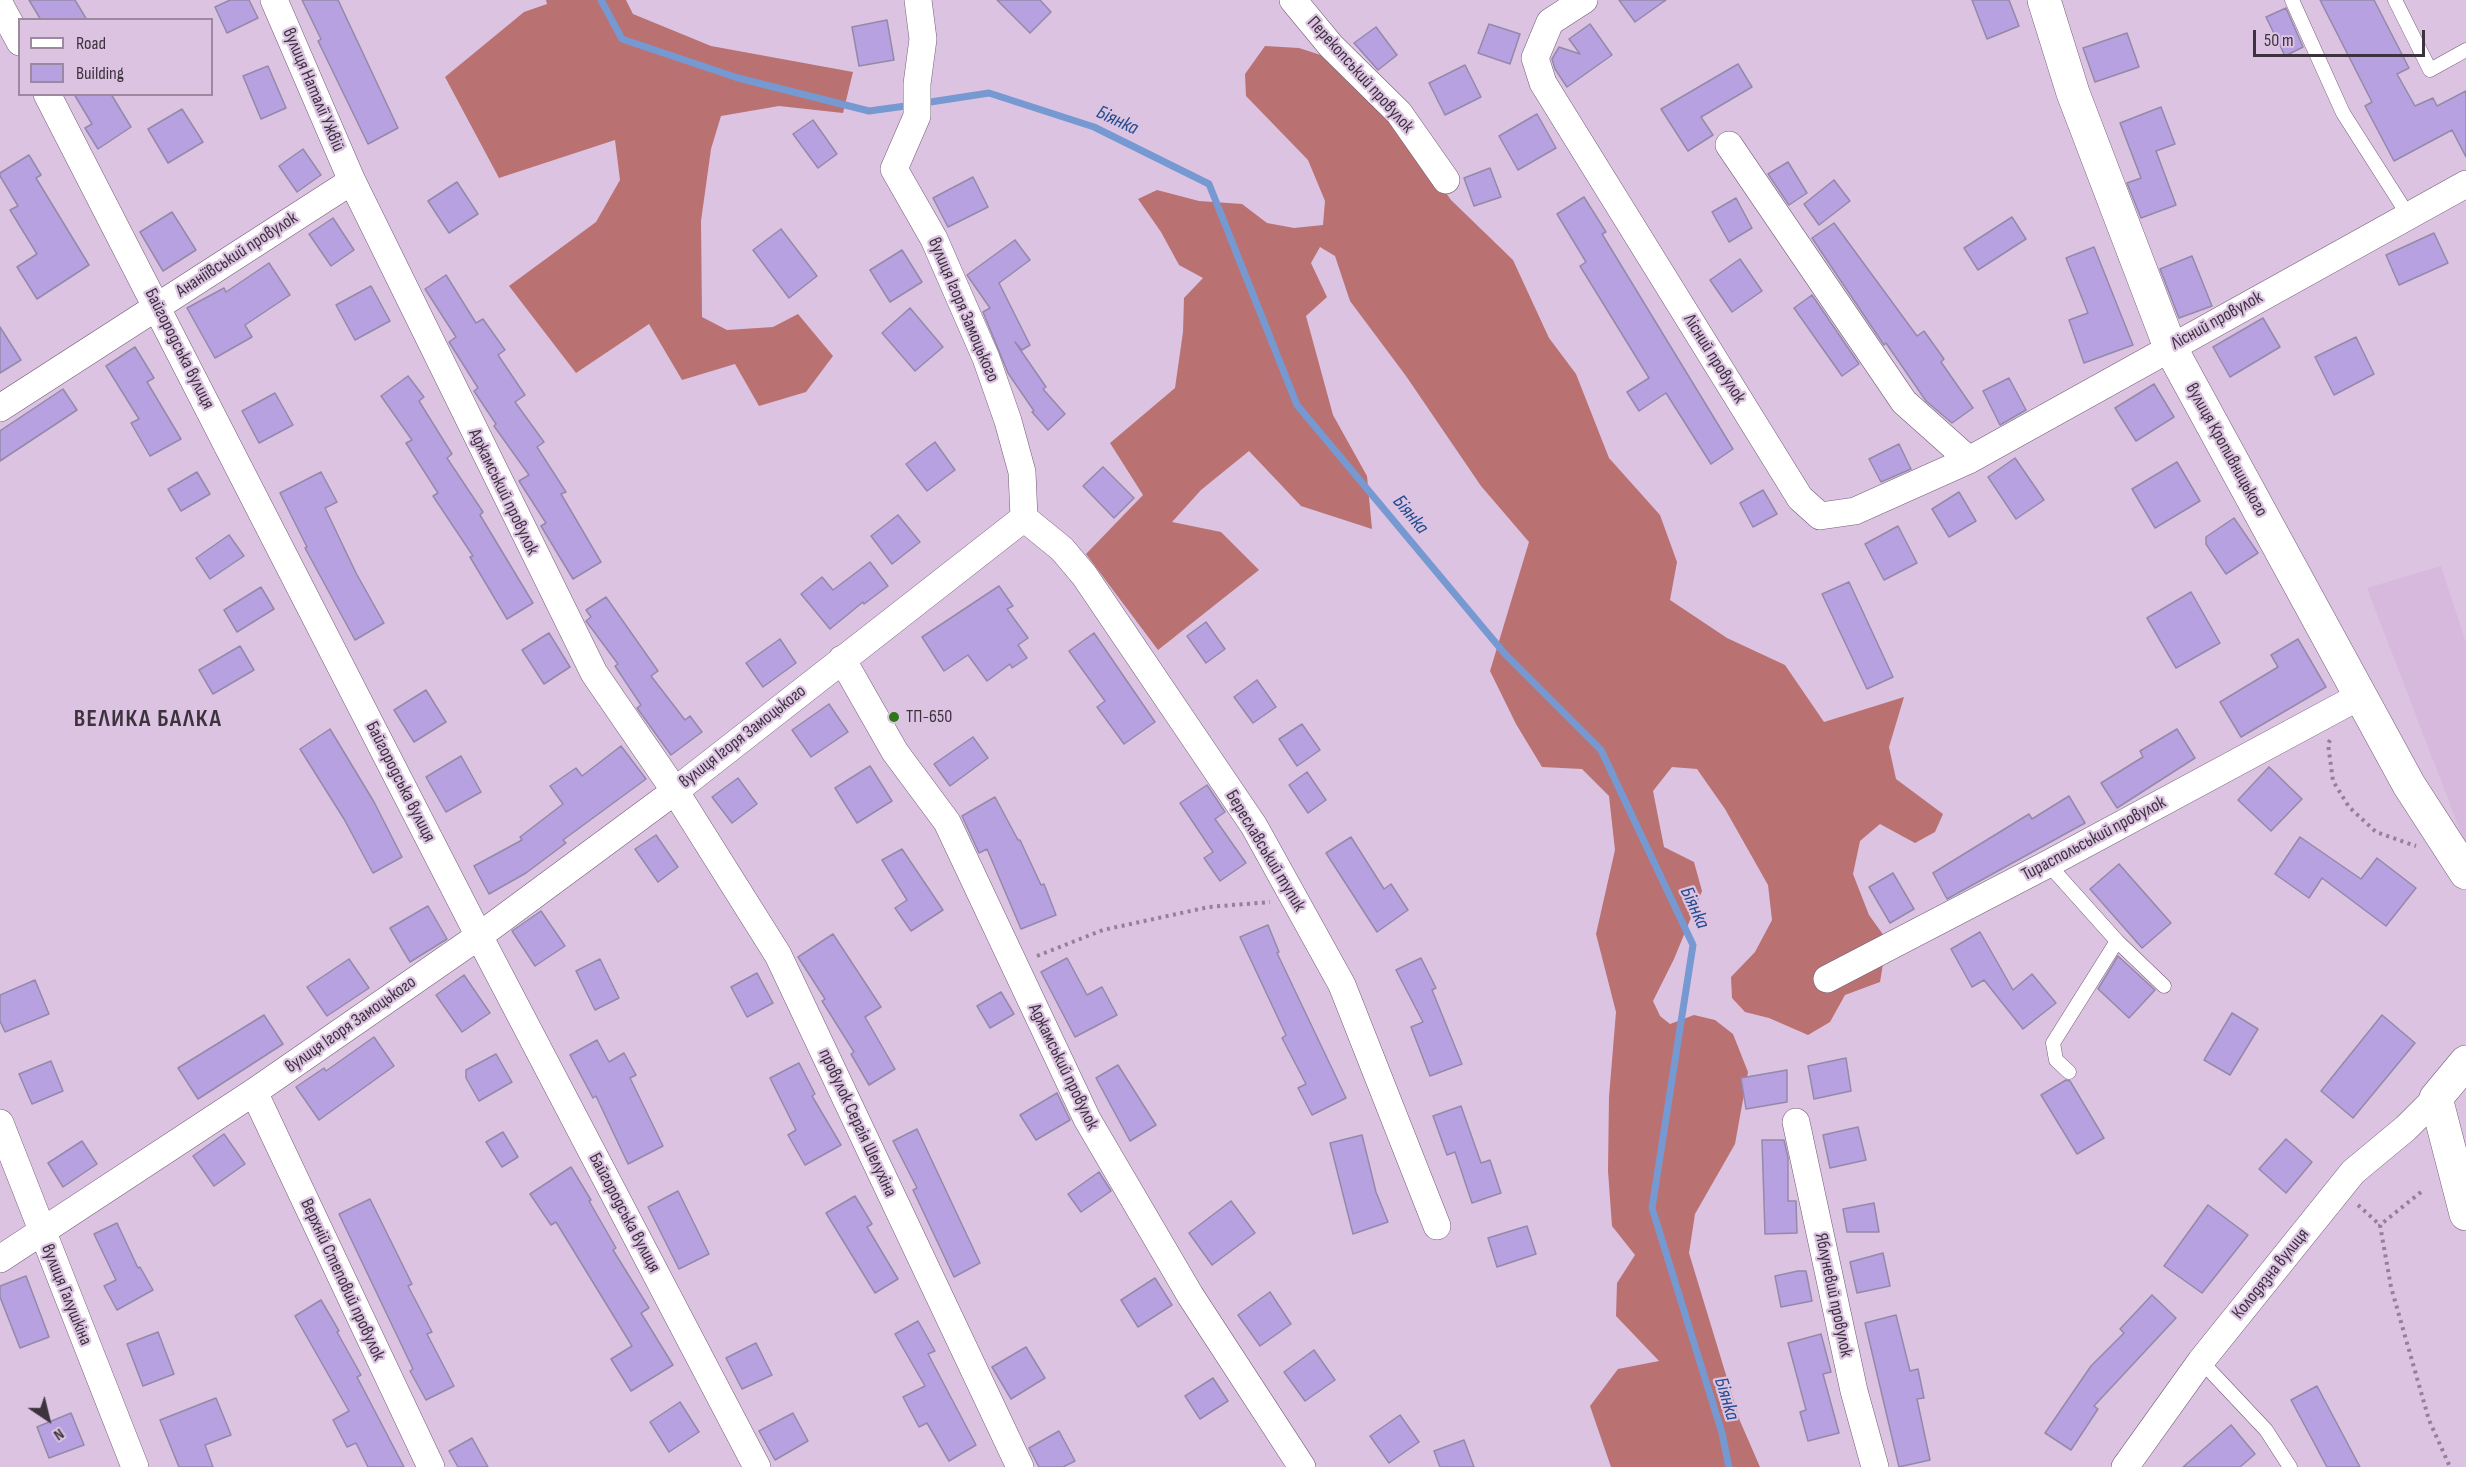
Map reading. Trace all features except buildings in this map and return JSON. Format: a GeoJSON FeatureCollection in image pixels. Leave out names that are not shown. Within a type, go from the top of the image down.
{"type":"FeatureCollection","features":[{"type":"Feature","properties":{"kind":"main road","name":"вулиця Кропивницького"},"geometry":{"type":"LineString","coordinates":[[2044,0],[2073,93],[2170,347],[2409,785],[2466,873]]}},
{"type":"Feature","properties":{"kind":"main road"},"geometry":{"type":"LineString","coordinates":[[2466,1062],[2436,1098],[2466,1215]]}},
{"type":"Feature","properties":{"kind":"street","name":"вулиця Наталії Ужвій"},"geometry":{"type":"LineString","coordinates":[[274,0],[352,181]]}},
{"type":"Feature","properties":{"kind":"street","name":"вулиця Ігоря Замоцького"},"geometry":{"type":"LineString","coordinates":[[0,1258],[254,1092],[478,936],[675,791],[1024,518],[1022,472],[986,358],[934,239],[894,170],[917,116],[917,84],[923,39],[918,0]]}},
{"type":"Feature","properties":{"kind":"street","name":"Перекопський провулок"},"geometry":{"type":"LineString","coordinates":[[1293,0],[1331,46],[1399,114],[1446,180]]}},
{"type":"Feature","properties":{"kind":"street","name":"Лісний провулок"},"geometry":{"type":"LineString","coordinates":[[1584,0],[1550,22],[1535,58],[1543,82],[1800,498],[1820,516],[1855,511],[1969,460],[2466,184]]}},
{"type":"Feature","properties":{"kind":"street"},"geometry":{"type":"LineString","coordinates":[[0,5],[18,38]]}},
{"type":"Feature","properties":{"kind":"street","name":"Байгородська вулиця"},"geometry":{"type":"LineString","coordinates":[[48,96],[478,936],[757,1467]]}},
{"type":"Feature","properties":{"kind":"street"},"geometry":{"type":"LineString","coordinates":[[1729,145],[1905,402],[1969,460]]}},
{"type":"Feature","properties":{"kind":"street","name":"Ананіївський провулок"},"geometry":{"type":"LineString","coordinates":[[0,408],[352,181]]}},
{"type":"Feature","properties":{"kind":"street","name":"Аджамський провулок"},"geometry":{"type":"LineString","coordinates":[[352,181],[594,674],[675,791]]}},
{"type":"Feature","properties":{"kind":"street","name":"Береславський тупик"},"geometry":{"type":"LineString","coordinates":[[1024,518],[1062,549],[1084,575],[1254,826],[1342,985],[1437,1226]]}},
{"type":"Feature","properties":{"kind":"street","name":"Аджамський провулок"},"geometry":{"type":"LineString","coordinates":[[842,659],[895,752],[947,822],[1088,1119],[1190,1295],[1302,1467]]}},
{"type":"Feature","properties":{"kind":"street","name":"Тираспольський провулок"},"geometry":{"type":"LineString","coordinates":[[1827,979],[2048,864],[2360,696]]}},
{"type":"Feature","properties":{"kind":"street","name":"провулок Сергія Шелухіна"},"geometry":{"type":"LineString","coordinates":[[675,791],[778,954],[1020,1467]]}},
{"type":"Feature","properties":{"kind":"street","name":"Верхній Степовий провулок"},"geometry":{"type":"LineString","coordinates":[[254,1092],[431,1467]]}},
{"type":"Feature","properties":{"kind":"street","name":"Колодязна вулиця"},"geometry":{"type":"LineString","coordinates":[[2129,1464],[2200,1361],[2353,1172],[2406,1128],[2436,1098]]}},
{"type":"Feature","properties":{"kind":"street","name":"Яблуневий провулок"},"geometry":{"type":"LineString","coordinates":[[1796,1122],[1854,1391],[1875,1467]]}},
{"type":"Feature","properties":{"kind":"street","name":"вулиця Галушкіна"},"geometry":{"type":"LineString","coordinates":[[0,1123],[40,1231],[135,1467]]}},
{"type":"Feature","properties":{"kind":"lane"},"geometry":{"type":"LineString","coordinates":[[2292,0],[2343,113],[2408,215]]}},
{"type":"Feature","properties":{"kind":"lane"},"geometry":{"type":"LineString","coordinates":[[2395,0],[2430,70],[2466,50]]}},
{"type":"Feature","properties":{"kind":"lane"},"geometry":{"type":"LineString","coordinates":[[2048,864],[2116,941],[2164,986]]}},
{"type":"Feature","properties":{"kind":"lane"},"geometry":{"type":"LineString","coordinates":[[2069,1072],[2056,1060],[2052,1043],[2116,941]]}},
{"type":"Feature","properties":{"kind":"lane"},"geometry":{"type":"LineString","coordinates":[[2200,1361],[2266,1430],[2290,1467]]}},
{"type":"Feature","properties":{"kind":"path"},"geometry":{"type":"LineString","coordinates":[[2334,734],[2328,744],[2333,782],[2349,807],[2376,832],[2418,847]]}},
{"type":"Feature","properties":{"kind":"path"},"geometry":{"type":"LineString","coordinates":[[1014,966],[1104,930],[1209,907],[1294,900]]}},
{"type":"Feature","properties":{"kind":"path"},"geometry":{"type":"LineString","coordinates":[[2421,1192],[2380,1225],[2391,1287],[2429,1420],[2450,1467]]}},
{"type":"Feature","properties":{"kind":"shaded area"},"geometry":{"type":"Polygon","coordinates":[[[546,0],[626,0],[633,14],[711,46],[853,72],[843,113],[779,106],[721,116],[711,149],[701,221],[702,317],[727,330],[773,327],[798,314],[833,356],[806,392],[759,406],[735,364],[682,380],[649,324],[576,373],[509,286],[596,222],[620,180],[615,140],[499,178],[445,77],[524,12],[547,4],[546,0]]]}},
{"type":"Feature","properties":{"kind":"shaded area"},"geometry":{"type":"Polygon","coordinates":[[[1265,46],[1299,48],[1333,59],[1388,111],[1451,200],[1513,260],[1549,338],[1576,374],[1609,458],[1660,515],[1677,562],[1670,600],[1727,638],[1785,665],[1824,722],[1904,697],[1889,747],[1896,779],[1943,814],[1935,832],[1915,843],[1880,824],[1860,841],[1853,874],[1869,915],[1887,940],[1880,982],[1845,995],[1830,1022],[1808,1035],[1769,1018],[1745,1012],[1732,998],[1731,977],[1755,952],[1772,920],[1768,885],[1725,809],[1697,769],[1672,767],[1653,791],[1664,847],[1694,862],[1702,891],[1674,959],[1653,1001],[1660,1016],[1670,1024],[1694,1015],[1715,1020],[1733,1034],[1748,1072],[1735,1144],[1695,1214],[1689,1253],[1740,1421],[1760,1467],[1611,1467],[1590,1406],[1618,1369],[1659,1361],[1616,1316],[1617,1283],[1635,1255],[1612,1226],[1608,1171],[1609,1097],[1616,1012],[1596,934],[1615,850],[1609,796],[1582,769],[1542,767],[1516,724],[1490,671],[1529,542],[1481,486],[1406,376],[1350,301],[1335,256],[1320,247],[1311,263],[1327,297],[1306,316],[1333,415],[1367,476],[1372,529],[1301,506],[1249,451],[1201,490],[1172,522],[1221,532],[1259,570],[1158,650],[1086,554],[1143,495],[1110,443],[1175,388],[1183,332],[1184,298],[1203,278],[1179,265],[1161,232],[1138,199],[1157,190],[1199,201],[1242,204],[1267,223],[1294,228],[1323,225],[1325,201],[1308,160],[1246,96],[1245,74],[1265,46]]]}},
{"type":"Feature","properties":{"kind":"shaded area"},"geometry":{"type":"Polygon","coordinates":[[[2441,566],[2466,643],[2466,846],[2367,588],[2441,566]]]}},
{"type":"Feature","properties":{"kind":"waterway","name":"Біянка"},"geometry":{"type":"LineString","coordinates":[[601,0],[622,39],[738,78],[869,111],[913,105]]}},
{"type":"Feature","properties":{"kind":"waterway","name":"Біянка"},"geometry":{"type":"LineString","coordinates":[[924,103],[989,93],[1094,127],[1209,184],[1297,405],[1505,654],[1601,750],[1693,945],[1652,1208],[1722,1433],[1729,1467]]}},
{"type":"Feature","properties":{"kind":"place","name":"ТП-650"},"geometry":{"type":"Point","coordinates":[894,717]}},
{"type":"Feature","properties":{"kind":"district","name":"ВЕЛИКА БАЛКА"},"geometry":{"type":"Point","coordinates":[148,720]}}]}
